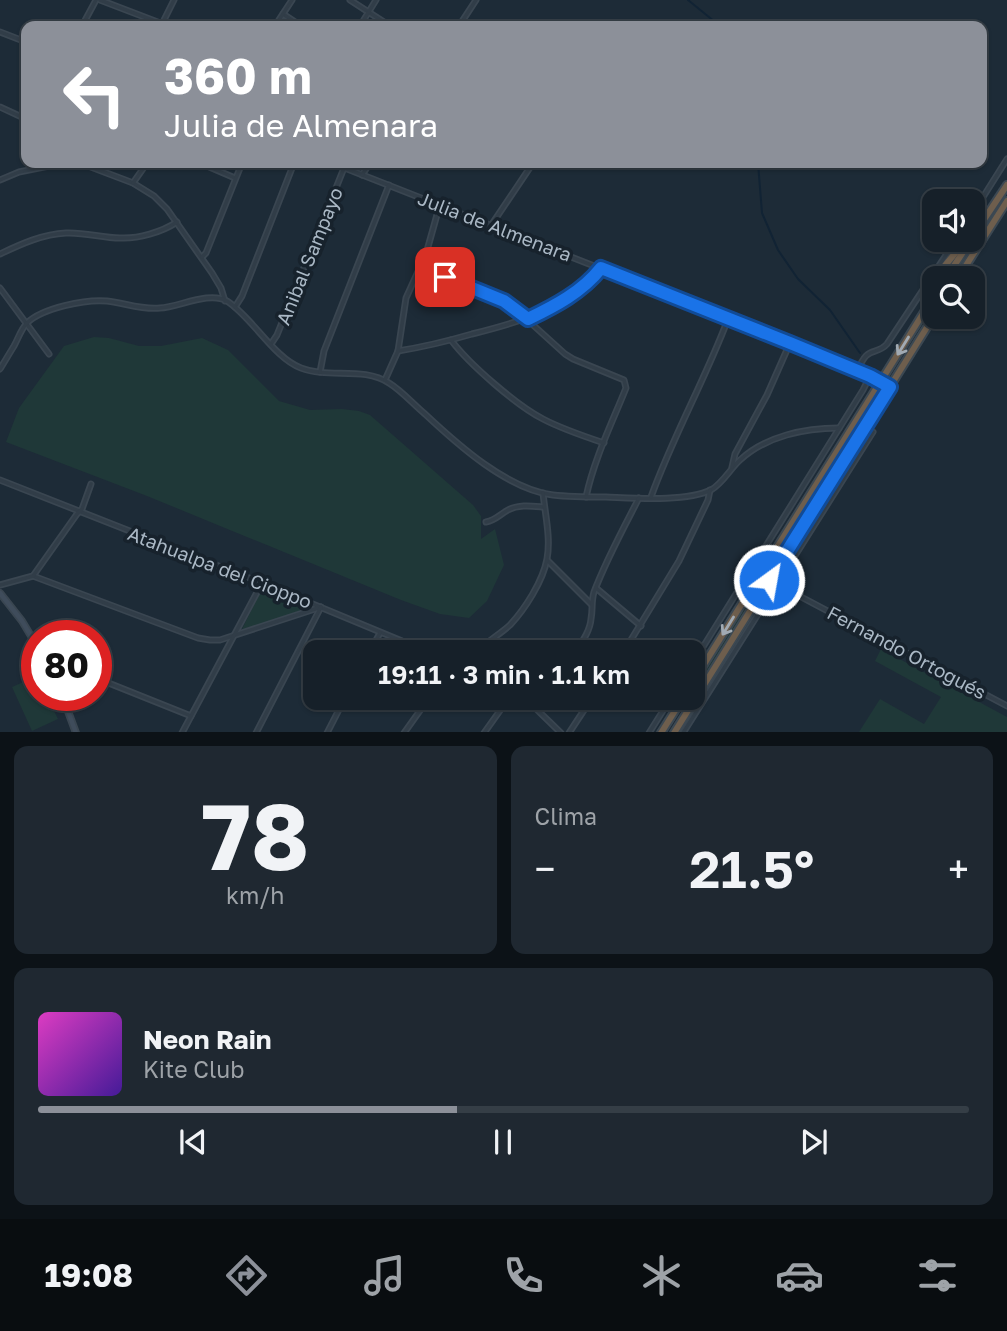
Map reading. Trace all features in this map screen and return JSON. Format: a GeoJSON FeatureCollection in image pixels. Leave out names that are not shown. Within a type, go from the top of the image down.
{"type":"FeatureCollection","features":[{"type":"Feature","properties":{"kind":"highway"},"geometry":{"type":"LineString","coordinates":[[985,217],[1007,185]]}},
{"type":"Feature","properties":{"kind":"highway"},"geometry":{"type":"LineString","coordinates":[[966,266],[1007,201]]}},
{"type":"Feature","properties":{"kind":"highway"},"geometry":{"type":"LineString","coordinates":[[945,266],[958,252]]}},
{"type":"Feature","properties":{"kind":"highway"},"geometry":{"type":"LineString","coordinates":[[705,663],[922,315]]}},
{"type":"Feature","properties":{"kind":"highway"},"geometry":{"type":"LineString","coordinates":[[675,732],[926,329]]}},
{"type":"Feature","properties":{"kind":"highway"},"geometry":{"type":"LineString","coordinates":[[663,732],[675,710]]}},
{"type":"Feature","properties":{"kind":"street"},"geometry":{"type":"LineString","coordinates":[[85,21],[98,0],[152,21]]}},
{"type":"Feature","properties":{"kind":"street"},"geometry":{"type":"LineString","coordinates":[[164,21],[174,0]]}},
{"type":"Feature","properties":{"kind":"street"},"geometry":{"type":"LineString","coordinates":[[278,21],[292,0]]}},
{"type":"Feature","properties":{"kind":"street"},"geometry":{"type":"LineString","coordinates":[[351,0],[382,21]]}},
{"type":"Feature","properties":{"kind":"street"},"geometry":{"type":"LineString","coordinates":[[363,21],[376,0]]}},
{"type":"Feature","properties":{"kind":"street"},"geometry":{"type":"LineString","coordinates":[[462,21],[476,0]]}},
{"type":"Feature","properties":{"kind":"street"},"geometry":{"type":"LineString","coordinates":[[283,14],[294,21]]}},
{"type":"Feature","properties":{"kind":"street"},"geometry":{"type":"LineString","coordinates":[[0,32],[21,40]]}},
{"type":"Feature","properties":{"kind":"street"},"geometry":{"type":"LineString","coordinates":[[0,107],[21,117]]}},
{"type":"Feature","properties":{"kind":"street"},"geometry":{"type":"LineString","coordinates":[[985,194],[1007,159]]}},
{"type":"Feature","properties":{"kind":"street"},"geometry":{"type":"LineString","coordinates":[[0,180],[35,168]]}},
{"type":"Feature","properties":{"kind":"street"},"geometry":{"type":"LineString","coordinates":[[95,168],[133,183],[161,202],[202,258],[221,288],[225,301]]}},
{"type":"Feature","properties":{"kind":"street"},"geometry":{"type":"LineString","coordinates":[[133,183],[144,168]]}},
{"type":"Feature","properties":{"kind":"street"},"geometry":{"type":"LineString","coordinates":[[212,168],[235,178]]}},
{"type":"Feature","properties":{"kind":"street"},"geometry":{"type":"LineString","coordinates":[[202,258],[240,168]]}},
{"type":"Feature","properties":{"kind":"street"},"geometry":{"type":"LineString","coordinates":[[234,307],[242,296],[292,168]]}},
{"type":"Feature","properties":{"kind":"street","name":"Anibal Sampayo"},"geometry":{"type":"LineString","coordinates":[[271,344],[277,335],[344,168]]}},
{"type":"Feature","properties":{"kind":"street","name":"Julia de Almenara"},"geometry":{"type":"LineString","coordinates":[[346,168],[858,370],[890,387]]}},
{"type":"Feature","properties":{"kind":"street"},"geometry":{"type":"LineString","coordinates":[[362,175],[367,168]]}},
{"type":"Feature","properties":{"kind":"street"},"geometry":{"type":"LineString","coordinates":[[492,225],[530,168]]}},
{"type":"Feature","properties":{"kind":"street"},"geometry":{"type":"LineString","coordinates":[[320,372],[324,351],[389,186]]}},
{"type":"Feature","properties":{"kind":"street"},"geometry":{"type":"LineString","coordinates":[[386,380],[398,351],[406,298],[426,254],[440,204]]}},
{"type":"Feature","properties":{"kind":"street"},"geometry":{"type":"LineString","coordinates":[[0,254],[52,234],[131,238],[177,222]]}},
{"type":"Feature","properties":{"kind":"street"},"geometry":{"type":"LineString","coordinates":[[419,267],[504,301],[528,319],[565,354],[621,378],[626,385],[586,497]]}},
{"type":"Feature","properties":{"kind":"street"},"geometry":{"type":"LineString","coordinates":[[398,351],[528,319],[570,297],[591,281],[601,268]]}},
{"type":"Feature","properties":{"kind":"street"},"geometry":{"type":"LineString","coordinates":[[0,288],[49,354]]}},
{"type":"Feature","properties":{"kind":"street"},"geometry":{"type":"LineString","coordinates":[[858,370],[865,356],[880,351],[887,344],[922,293]]}},
{"type":"Feature","properties":{"kind":"street"},"geometry":{"type":"LineString","coordinates":[[0,369],[26,324],[47,312],[80,302],[101,301],[155,309],[220,298],[234,307],[293,364],[320,372],[363,374],[386,380],[485,465],[543,493],[586,497],[688,496],[710,490],[747,454],[768,441],[812,430],[839,428]]}},
{"type":"Feature","properties":{"kind":"street"},"geometry":{"type":"LineString","coordinates":[[650,497],[728,319]]}},
{"type":"Feature","properties":{"kind":"street"},"geometry":{"type":"LineString","coordinates":[[451,340],[519,404],[544,420],[604,443]]}},
{"type":"Feature","properties":{"kind":"street"},"geometry":{"type":"LineString","coordinates":[[732,468],[736,454],[767,396],[790,343]]}},
{"type":"Feature","properties":{"kind":"street"},"geometry":{"type":"LineString","coordinates":[[705,644],[798,497],[870,376]]}},
{"type":"Feature","properties":{"kind":"street"},"geometry":{"type":"LineString","coordinates":[[684,732],[873,432]]}},
{"type":"Feature","properties":{"kind":"street","name":"Atahualpa del Cioppo"},"geometry":{"type":"LineString","coordinates":[[0,480],[262,583],[398,640]]}},
{"type":"Feature","properties":{"kind":"street"},"geometry":{"type":"LineString","coordinates":[[33,576],[82,509],[92,484]]}},
{"type":"Feature","properties":{"kind":"street"},"geometry":{"type":"LineString","coordinates":[[632,640],[679,561],[708,500],[710,490]]}},
{"type":"Feature","properties":{"kind":"street"},"geometry":{"type":"LineString","coordinates":[[492,640],[518,616],[532,594],[547,560],[543,493]]}},
{"type":"Feature","properties":{"kind":"street"},"geometry":{"type":"LineString","coordinates":[[582,640],[590,624],[591,604],[596,588],[639,498]]}},
{"type":"Feature","properties":{"kind":"street"},"geometry":{"type":"LineString","coordinates":[[486,522],[495,520],[517,507],[544,507]]}},
{"type":"Feature","properties":{"kind":"street"},"geometry":{"type":"LineString","coordinates":[[547,560],[591,604]]}},
{"type":"Feature","properties":{"kind":"street"},"geometry":{"type":"LineString","coordinates":[[0,584],[33,576],[198,638],[220,640],[321,607]]}},
{"type":"Feature","properties":{"kind":"street","name":"Fernando Ortogués"},"geometry":{"type":"LineString","coordinates":[[769,580],[1007,706]]}},
{"type":"Feature","properties":{"kind":"street"},"geometry":{"type":"LineString","coordinates":[[183,732],[262,583]]}},
{"type":"Feature","properties":{"kind":"street"},"geometry":{"type":"LineString","coordinates":[[596,588],[641,626]]}},
{"type":"Feature","properties":{"kind":"street"},"geometry":{"type":"LineString","coordinates":[[0,593],[21,620]]}},
{"type":"Feature","properties":{"kind":"street"},"geometry":{"type":"LineString","coordinates":[[257,732],[321,607]]}},
{"type":"Feature","properties":{"kind":"street"},"geometry":{"type":"LineString","coordinates":[[376,640],[380,632]]}},
{"type":"Feature","properties":{"kind":"street"},"geometry":{"type":"LineString","coordinates":[[112,684],[191,716]]}},
{"type":"Feature","properties":{"kind":"street"},"geometry":{"type":"LineString","coordinates":[[328,732],[339,710]]}},
{"type":"Feature","properties":{"kind":"street"},"geometry":{"type":"LineString","coordinates":[[405,732],[420,710]]}},
{"type":"Feature","properties":{"kind":"street"},"geometry":{"type":"LineString","coordinates":[[485,732],[500,710]]}},
{"type":"Feature","properties":{"kind":"street"},"geometry":{"type":"LineString","coordinates":[[537,710],[560,732]]}},
{"type":"Feature","properties":{"kind":"street"},"geometry":{"type":"LineString","coordinates":[[570,732],[584,710]]}},
{"type":"Feature","properties":{"kind":"street"},"geometry":{"type":"LineString","coordinates":[[650,732],[663,710]]}},
{"type":"Feature","properties":{"kind":"street"},"geometry":{"type":"LineString","coordinates":[[68,711],[76,732]]}},
{"type":"Feature","properties":{"kind":"green space"},"geometry":{"type":"Polygon","coordinates":[[[1007,194],[985,230],[985,224],[1007,194]]]}},
{"type":"Feature","properties":{"kind":"green space"},"geometry":{"type":"Polygon","coordinates":[[[966,252],[971,252],[963,266],[956,266],[966,252]]]}},
{"type":"Feature","properties":{"kind":"green space"},"geometry":{"type":"Polygon","coordinates":[[[922,320],[922,325],[886,378],[922,320]]]}},
{"type":"Feature","properties":{"kind":"green space"},"geometry":{"type":"Polygon","coordinates":[[[94,337],[139,346],[161,346],[202,338],[228,350],[279,401],[310,410],[342,409],[370,415],[473,505],[481,516],[481,539],[495,529],[504,565],[487,601],[469,618],[440,614],[6,442],[19,408],[64,346],[94,337]]]}},
{"type":"Feature","properties":{"kind":"green space"},"geometry":{"type":"Polygon","coordinates":[[[880,388],[882,389],[705,677],[705,668],[880,388]]]}},
{"type":"Feature","properties":{"kind":"green space"},"geometry":{"type":"Polygon","coordinates":[[[263,587],[312,606],[264,624],[242,629],[263,587]]]}},
{"type":"Feature","properties":{"kind":"green space"},"geometry":{"type":"Polygon","coordinates":[[[881,649],[1007,717],[1007,732],[859,732],[880,699],[924,724],[941,697],[875,661],[881,649]]]}},
{"type":"Feature","properties":{"kind":"green space"},"geometry":{"type":"Polygon","coordinates":[[[21,683],[21,707],[12,687],[21,683]]]}},
{"type":"Feature","properties":{"kind":"green space"},"geometry":{"type":"Polygon","coordinates":[[[23,711],[54,711],[58,719],[32,731],[23,711]]]}},
{"type":"Feature","properties":{"kind":"waterway"},"geometry":{"type":"LineString","coordinates":[[688,0],[714,21]]}},
{"type":"Feature","properties":{"kind":"waterway"},"geometry":{"type":"LineString","coordinates":[[758,168],[762,213],[778,250],[798,279],[830,310],[860,353]]}},
{"type":"Feature","properties":{"kind":"route"},"geometry":{"type":"LineString","coordinates":[[445,277],[504,301],[528,319],[570,297],[591,281],[601,268],[790,343],[890,387],[769,580]]}}]}
